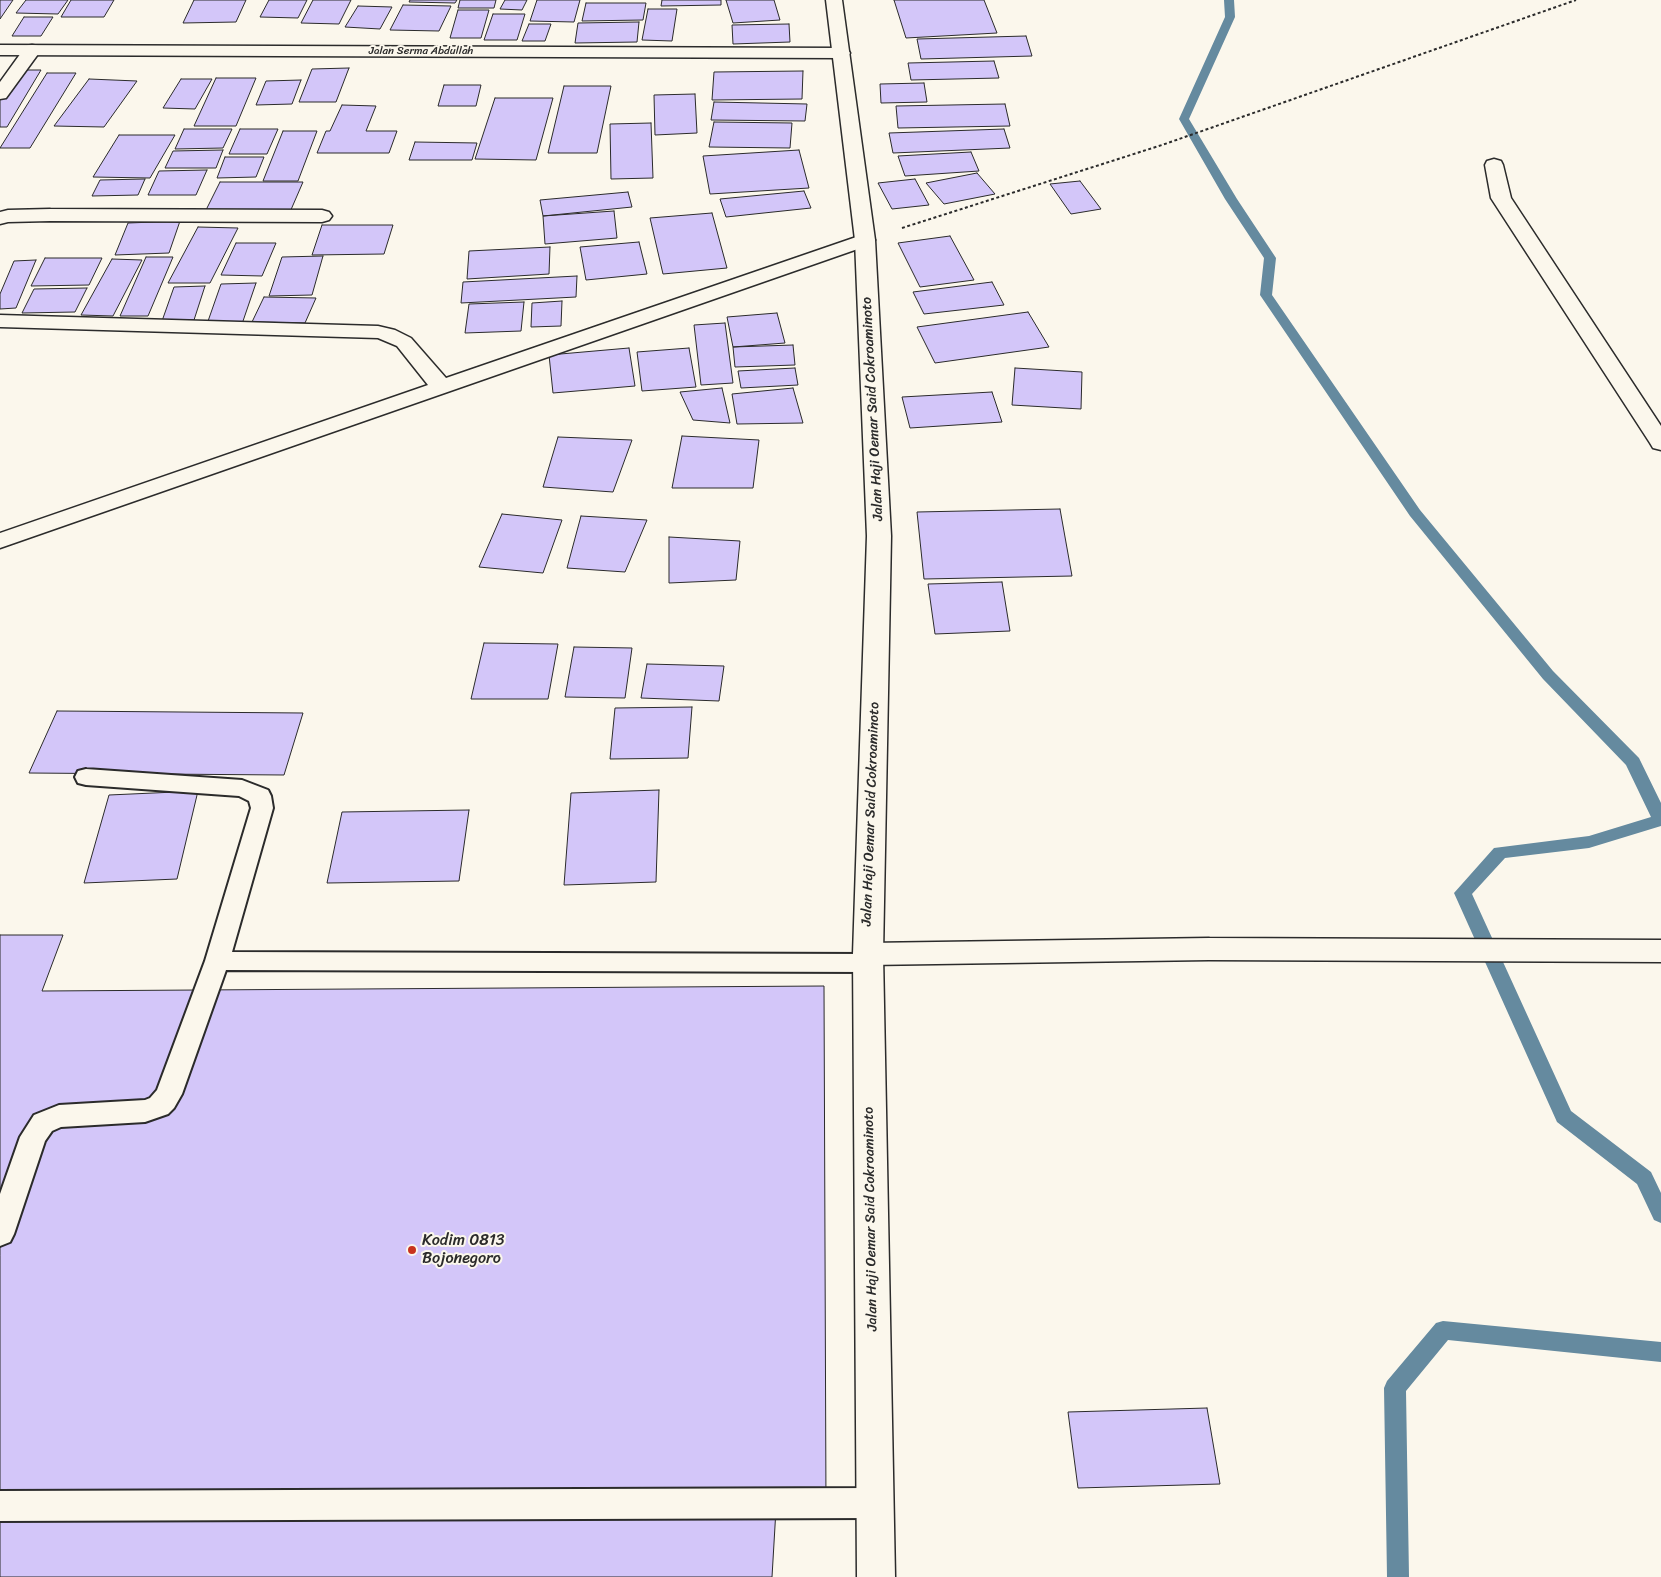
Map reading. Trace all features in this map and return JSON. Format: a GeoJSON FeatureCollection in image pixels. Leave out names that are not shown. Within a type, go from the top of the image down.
{"type":"FeatureCollection","features":[{"type":"Feature","properties":{"kind":"main road","name":"Jalan Haji Oemar Said Cokroaminoto"},"geometry":{"type":"LineString","coordinates":[[834,0],[865,240],[879,536],[868,958],[876,1577]]}},
{"type":"Feature","properties":{"kind":"main road","name":"Jalan Serma Abdullah"},"geometry":{"type":"LineString","coordinates":[[0,50],[841,53]]}},
{"type":"Feature","properties":{"kind":"main road"},"geometry":{"type":"LineString","coordinates":[[0,94],[32,50]]}},
{"type":"Feature","properties":{"kind":"main road"},"geometry":{"type":"LineString","coordinates":[[1494,165],[1501,198],[1661,443]]}},
{"type":"Feature","properties":{"kind":"main road"},"geometry":{"type":"LineString","coordinates":[[0,218],[8,216],[50,215],[322,216]]}},
{"type":"Feature","properties":{"kind":"main road"},"geometry":{"type":"LineString","coordinates":[[0,541],[865,240]]}},
{"type":"Feature","properties":{"kind":"main road"},"geometry":{"type":"LineString","coordinates":[[0,321],[378,332],[388,334],[404,342],[442,388]]}},
{"type":"Feature","properties":{"kind":"main road"},"geometry":{"type":"LineString","coordinates":[[868,958],[1209,949],[1661,952]]}},
{"type":"Feature","properties":{"kind":"lane"},"geometry":{"type":"LineString","coordinates":[[0,1234],[33,1136],[43,1123],[59,1116],[145,1111],[159,1106],[169,1094],[217,961],[262,808],[260,796],[242,788],[86,778]]}},
{"type":"Feature","properties":{"kind":"lane"},"geometry":{"type":"LineString","coordinates":[[217,961],[868,958]]}},
{"type":"Feature","properties":{"kind":"lane"},"geometry":{"type":"LineString","coordinates":[[0,1506],[874,1503]]}},
{"type":"Feature","properties":{"kind":"path"},"geometry":{"type":"LineString","coordinates":[[865,240],[1174,141],[1576,0]]}},
{"type":"Feature","properties":{"kind":"building"},"geometry":{"type":"Polygon","coordinates":[[[0,0],[13,0],[0,19],[0,0]]]}},
{"type":"Feature","properties":{"kind":"building"},"geometry":{"type":"Polygon","coordinates":[[[26,0],[68,0],[58,14],[16,13],[26,0]]]}},
{"type":"Feature","properties":{"kind":"building"},"geometry":{"type":"Polygon","coordinates":[[[71,0],[114,0],[104,17],[61,17],[71,0]]]}},
{"type":"Feature","properties":{"kind":"building"},"geometry":{"type":"Polygon","coordinates":[[[194,0],[246,0],[236,22],[183,23],[194,0]]]}},
{"type":"Feature","properties":{"kind":"building"},"geometry":{"type":"Polygon","coordinates":[[[269,0],[307,0],[298,18],[260,17],[269,0]]]}},
{"type":"Feature","properties":{"kind":"building"},"geometry":{"type":"Polygon","coordinates":[[[313,0],[351,0],[339,24],[301,23],[313,0]]]}},
{"type":"Feature","properties":{"kind":"building"},"geometry":{"type":"Polygon","coordinates":[[[410,0],[457,0],[455,3],[409,2],[410,0]]]}},
{"type":"Feature","properties":{"kind":"building"},"geometry":{"type":"Polygon","coordinates":[[[460,0],[496,0],[494,8],[458,8],[460,0]]]}},
{"type":"Feature","properties":{"kind":"building"},"geometry":{"type":"Polygon","coordinates":[[[505,0],[527,0],[522,10],[500,9],[505,0]]]}},
{"type":"Feature","properties":{"kind":"building"},"geometry":{"type":"Polygon","coordinates":[[[537,0],[580,0],[574,22],[530,21],[537,0]]]}},
{"type":"Feature","properties":{"kind":"building"},"geometry":{"type":"Polygon","coordinates":[[[662,0],[721,0],[721,5],[661,6],[662,0]]]}},
{"type":"Feature","properties":{"kind":"building"},"geometry":{"type":"Polygon","coordinates":[[[726,0],[774,0],[780,20],[733,23],[726,0]]]}},
{"type":"Feature","properties":{"kind":"building"},"geometry":{"type":"Polygon","coordinates":[[[894,0],[984,0],[997,33],[906,38],[894,0]]]}},
{"type":"Feature","properties":{"kind":"building"},"geometry":{"type":"Polygon","coordinates":[[[586,3],[646,3],[643,20],[582,21],[586,3]]]}},
{"type":"Feature","properties":{"kind":"building"},"geometry":{"type":"Polygon","coordinates":[[[403,5],[451,6],[439,31],[390,30],[403,5]]]}},
{"type":"Feature","properties":{"kind":"building"},"geometry":{"type":"Polygon","coordinates":[[[358,6],[392,7],[380,29],[345,27],[358,6]]]}},
{"type":"Feature","properties":{"kind":"building"},"geometry":{"type":"Polygon","coordinates":[[[648,9],[677,9],[672,41],[642,40],[648,9]]]}},
{"type":"Feature","properties":{"kind":"building"},"geometry":{"type":"Polygon","coordinates":[[[458,10],[489,10],[481,38],[450,38],[458,10]]]}},
{"type":"Feature","properties":{"kind":"building"},"geometry":{"type":"Polygon","coordinates":[[[493,14],[525,14],[517,40],[484,40],[493,14]]]}},
{"type":"Feature","properties":{"kind":"building"},"geometry":{"type":"Polygon","coordinates":[[[24,17],[53,17],[41,36],[12,36],[24,17]]]}},
{"type":"Feature","properties":{"kind":"building"},"geometry":{"type":"Polygon","coordinates":[[[639,22],[637,42],[575,43],[578,23],[639,22]]]}},
{"type":"Feature","properties":{"kind":"building"},"geometry":{"type":"Polygon","coordinates":[[[529,24],[551,24],[545,41],[522,41],[529,24]]]}},
{"type":"Feature","properties":{"kind":"building"},"geometry":{"type":"Polygon","coordinates":[[[789,24],[790,42],[733,44],[732,25],[789,24]]]}},
{"type":"Feature","properties":{"kind":"building"},"geometry":{"type":"Polygon","coordinates":[[[1026,36],[1032,56],[921,59],[917,39],[1026,36]]]}},
{"type":"Feature","properties":{"kind":"building"},"geometry":{"type":"Polygon","coordinates":[[[994,61],[999,78],[911,80],[908,63],[994,61]]]}},
{"type":"Feature","properties":{"kind":"building"},"geometry":{"type":"Polygon","coordinates":[[[349,68],[336,102],[299,102],[312,69],[349,68]]]}},
{"type":"Feature","properties":{"kind":"building"},"geometry":{"type":"Polygon","coordinates":[[[17,70],[41,70],[7,127],[0,127],[0,99],[17,70]]]}},
{"type":"Feature","properties":{"kind":"building"},"geometry":{"type":"Polygon","coordinates":[[[803,71],[802,99],[712,100],[714,72],[803,71]]]}},
{"type":"Feature","properties":{"kind":"building"},"geometry":{"type":"Polygon","coordinates":[[[47,73],[76,73],[30,148],[0,148],[47,73]]]}},
{"type":"Feature","properties":{"kind":"building"},"geometry":{"type":"Polygon","coordinates":[[[216,78],[256,78],[236,126],[194,126],[216,78]]]}},
{"type":"Feature","properties":{"kind":"building"},"geometry":{"type":"Polygon","coordinates":[[[89,79],[137,81],[104,127],[54,126],[89,79]]]}},
{"type":"Feature","properties":{"kind":"building"},"geometry":{"type":"Polygon","coordinates":[[[181,79],[212,79],[195,109],[163,108],[181,79]]]}},
{"type":"Feature","properties":{"kind":"building"},"geometry":{"type":"Polygon","coordinates":[[[301,80],[292,104],[256,105],[266,81],[301,80]]]}},
{"type":"Feature","properties":{"kind":"building"},"geometry":{"type":"Polygon","coordinates":[[[924,83],[927,102],[881,103],[880,84],[924,83]]]}},
{"type":"Feature","properties":{"kind":"building"},"geometry":{"type":"Polygon","coordinates":[[[444,85],[481,85],[476,106],[438,106],[444,85]]]}},
{"type":"Feature","properties":{"kind":"building"},"geometry":{"type":"Polygon","coordinates":[[[564,86],[611,86],[597,153],[548,153],[564,86]]]}},
{"type":"Feature","properties":{"kind":"building"},"geometry":{"type":"Polygon","coordinates":[[[695,94],[697,133],[655,135],[654,95],[695,94]]]}},
{"type":"Feature","properties":{"kind":"building"},"geometry":{"type":"Polygon","coordinates":[[[495,98],[553,98],[536,160],[475,159],[495,98]]]}},
{"type":"Feature","properties":{"kind":"building"},"geometry":{"type":"Polygon","coordinates":[[[714,102],[807,104],[805,121],[711,120],[714,102]]]}},
{"type":"Feature","properties":{"kind":"building"},"geometry":{"type":"Polygon","coordinates":[[[1005,104],[1010,126],[898,128],[896,106],[1005,104]]]}},
{"type":"Feature","properties":{"kind":"building"},"geometry":{"type":"Polygon","coordinates":[[[342,105],[376,106],[366,131],[397,131],[389,153],[317,153],[326,131],[330,131],[342,105]]]}},
{"type":"Feature","properties":{"kind":"building"},"geometry":{"type":"Polygon","coordinates":[[[714,122],[792,123],[790,148],[709,147],[714,122]]]}},
{"type":"Feature","properties":{"kind":"building"},"geometry":{"type":"Polygon","coordinates":[[[651,123],[653,178],[611,179],[610,124],[651,123]]]}},
{"type":"Feature","properties":{"kind":"building"},"geometry":{"type":"Polygon","coordinates":[[[184,129],[232,129],[223,148],[175,149],[184,129]]]}},
{"type":"Feature","properties":{"kind":"building"},"geometry":{"type":"Polygon","coordinates":[[[240,129],[278,129],[267,154],[229,154],[240,129]]]}},
{"type":"Feature","properties":{"kind":"building"},"geometry":{"type":"Polygon","coordinates":[[[1004,129],[1010,148],[893,153],[889,133],[1004,129]]]}},
{"type":"Feature","properties":{"kind":"building"},"geometry":{"type":"Polygon","coordinates":[[[283,131],[317,131],[298,181],[263,181],[283,131]]]}},
{"type":"Feature","properties":{"kind":"building"},"geometry":{"type":"Polygon","coordinates":[[[119,135],[175,135],[150,178],[93,177],[119,135]]]}},
{"type":"Feature","properties":{"kind":"building"},"geometry":{"type":"Polygon","coordinates":[[[415,142],[477,143],[472,160],[409,160],[415,142]]]}},
{"type":"Feature","properties":{"kind":"building"},"geometry":{"type":"Polygon","coordinates":[[[223,150],[216,168],[165,168],[173,151],[223,150]]]}},
{"type":"Feature","properties":{"kind":"building"},"geometry":{"type":"Polygon","coordinates":[[[799,150],[809,188],[710,194],[703,156],[799,150]]]}},
{"type":"Feature","properties":{"kind":"building"},"geometry":{"type":"Polygon","coordinates":[[[971,152],[979,171],[905,176],[898,156],[971,152]]]}},
{"type":"Feature","properties":{"kind":"building"},"geometry":{"type":"Polygon","coordinates":[[[225,157],[264,157],[256,177],[217,178],[225,157]]]}},
{"type":"Feature","properties":{"kind":"building"},"geometry":{"type":"Polygon","coordinates":[[[207,170],[196,195],[148,195],[159,171],[207,170]]]}},
{"type":"Feature","properties":{"kind":"building"},"geometry":{"type":"Polygon","coordinates":[[[977,173],[995,194],[944,204],[926,183],[977,173]]]}},
{"type":"Feature","properties":{"kind":"building"},"geometry":{"type":"Polygon","coordinates":[[[145,179],[138,195],[92,196],[100,180],[145,179]]]}},
{"type":"Feature","properties":{"kind":"building"},"geometry":{"type":"Polygon","coordinates":[[[915,179],[929,205],[892,209],[878,183],[915,179]]]}},
{"type":"Feature","properties":{"kind":"building"},"geometry":{"type":"Polygon","coordinates":[[[1080,181],[1101,209],[1071,214],[1050,184],[1080,181]]]}},
{"type":"Feature","properties":{"kind":"building"},"geometry":{"type":"Polygon","coordinates":[[[220,182],[303,182],[290,212],[205,212],[220,182]]]}},
{"type":"Feature","properties":{"kind":"building"},"geometry":{"type":"Polygon","coordinates":[[[804,191],[811,208],[726,217],[720,199],[804,191]]]}},
{"type":"Feature","properties":{"kind":"building"},"geometry":{"type":"Polygon","coordinates":[[[628,192],[632,207],[543,216],[540,200],[628,192]]]}},
{"type":"Feature","properties":{"kind":"building"},"geometry":{"type":"Polygon","coordinates":[[[614,211],[617,238],[545,244],[543,216],[614,211]]]}},
{"type":"Feature","properties":{"kind":"building"},"geometry":{"type":"Polygon","coordinates":[[[712,213],[727,268],[663,274],[650,218],[712,213]]]}},
{"type":"Feature","properties":{"kind":"building"},"geometry":{"type":"Polygon","coordinates":[[[180,221],[169,253],[115,255],[128,223],[180,221]]]}},
{"type":"Feature","properties":{"kind":"building"},"geometry":{"type":"Polygon","coordinates":[[[322,225],[393,225],[384,254],[312,255],[322,225]]]}},
{"type":"Feature","properties":{"kind":"building"},"geometry":{"type":"Polygon","coordinates":[[[198,227],[238,228],[210,283],[168,283],[198,227]]]}},
{"type":"Feature","properties":{"kind":"building"},"geometry":{"type":"Polygon","coordinates":[[[950,236],[974,280],[920,287],[898,243],[950,236]]]}},
{"type":"Feature","properties":{"kind":"building"},"geometry":{"type":"Polygon","coordinates":[[[639,242],[647,274],[586,280],[580,247],[639,242]]]}},
{"type":"Feature","properties":{"kind":"building"},"geometry":{"type":"Polygon","coordinates":[[[236,243],[276,243],[262,276],[221,275],[236,243]]]}},
{"type":"Feature","properties":{"kind":"building"},"geometry":{"type":"Polygon","coordinates":[[[550,247],[549,274],[467,279],[469,251],[550,247]]]}},
{"type":"Feature","properties":{"kind":"building"},"geometry":{"type":"Polygon","coordinates":[[[323,256],[312,295],[269,296],[282,257],[323,256]]]}},
{"type":"Feature","properties":{"kind":"building"},"geometry":{"type":"Polygon","coordinates":[[[146,257],[173,257],[148,316],[120,316],[146,257]]]}},
{"type":"Feature","properties":{"kind":"building"},"geometry":{"type":"Polygon","coordinates":[[[45,258],[102,258],[89,285],[31,286],[45,258]]]}},
{"type":"Feature","properties":{"kind":"building"},"geometry":{"type":"Polygon","coordinates":[[[112,259],[142,260],[113,316],[81,315],[112,259]]]}},
{"type":"Feature","properties":{"kind":"building"},"geometry":{"type":"Polygon","coordinates":[[[36,260],[16,308],[0,309],[0,294],[14,261],[36,260]]]}},
{"type":"Feature","properties":{"kind":"building"},"geometry":{"type":"Polygon","coordinates":[[[577,276],[576,297],[461,303],[463,282],[577,276]]]}},
{"type":"Feature","properties":{"kind":"building"},"geometry":{"type":"Polygon","coordinates":[[[992,282],[1004,305],[924,314],[913,292],[992,282]]]}},
{"type":"Feature","properties":{"kind":"building"},"geometry":{"type":"Polygon","coordinates":[[[256,283],[242,324],[207,324],[221,284],[256,283]]]}},
{"type":"Feature","properties":{"kind":"building"},"geometry":{"type":"Polygon","coordinates":[[[205,286],[194,320],[162,321],[174,287],[205,286]]]}},
{"type":"Feature","properties":{"kind":"building"},"geometry":{"type":"Polygon","coordinates":[[[87,288],[75,312],[22,313],[34,289],[87,288]]]}},
{"type":"Feature","properties":{"kind":"building"},"geometry":{"type":"Polygon","coordinates":[[[264,297],[316,298],[305,323],[252,322],[264,297]]]}},
{"type":"Feature","properties":{"kind":"building"},"geometry":{"type":"Polygon","coordinates":[[[562,301],[561,326],[531,327],[532,303],[562,301]]]}},
{"type":"Feature","properties":{"kind":"building"},"geometry":{"type":"Polygon","coordinates":[[[524,302],[521,331],[465,333],[469,304],[524,302]]]}},
{"type":"Feature","properties":{"kind":"building"},"geometry":{"type":"Polygon","coordinates":[[[1028,312],[1049,347],[935,363],[917,327],[1028,312]]]}},
{"type":"Feature","properties":{"kind":"building"},"geometry":{"type":"Polygon","coordinates":[[[777,313],[785,343],[733,347],[727,317],[777,313]]]}},
{"type":"Feature","properties":{"kind":"building"},"geometry":{"type":"Polygon","coordinates":[[[725,323],[733,383],[701,385],[694,325],[725,323]]]}},
{"type":"Feature","properties":{"kind":"building"},"geometry":{"type":"Polygon","coordinates":[[[793,345],[795,365],[735,367],[733,347],[793,345]]]}},
{"type":"Feature","properties":{"kind":"building"},"geometry":{"type":"Polygon","coordinates":[[[629,348],[635,386],[553,393],[549,355],[629,348]]]}},
{"type":"Feature","properties":{"kind":"building"},"geometry":{"type":"Polygon","coordinates":[[[689,348],[696,387],[642,391],[637,352],[689,348]]]}},
{"type":"Feature","properties":{"kind":"building"},"geometry":{"type":"Polygon","coordinates":[[[795,368],[798,385],[741,388],[738,371],[795,368]]]}},
{"type":"Feature","properties":{"kind":"building"},"geometry":{"type":"Polygon","coordinates":[[[1015,368],[1082,372],[1081,409],[1012,405],[1015,368]]]}},
{"type":"Feature","properties":{"kind":"building"},"geometry":{"type":"Polygon","coordinates":[[[722,388],[730,423],[693,420],[680,392],[722,388]]]}},
{"type":"Feature","properties":{"kind":"building"},"geometry":{"type":"Polygon","coordinates":[[[793,388],[803,423],[737,424],[732,394],[793,388]]]}},
{"type":"Feature","properties":{"kind":"building"},"geometry":{"type":"Polygon","coordinates":[[[992,392],[1002,422],[910,428],[902,397],[992,392]]]}},
{"type":"Feature","properties":{"kind":"building"},"geometry":{"type":"Polygon","coordinates":[[[682,436],[759,440],[753,488],[672,488],[682,436]]]}},
{"type":"Feature","properties":{"kind":"building"},"geometry":{"type":"Polygon","coordinates":[[[558,437],[632,440],[613,492],[543,487],[558,437]]]}},
{"type":"Feature","properties":{"kind":"building"},"geometry":{"type":"Polygon","coordinates":[[[1060,509],[1072,576],[924,579],[917,512],[1060,509]]]}},
{"type":"Feature","properties":{"kind":"building"},"geometry":{"type":"Polygon","coordinates":[[[502,514],[562,520],[543,573],[479,567],[502,514]]]}},
{"type":"Feature","properties":{"kind":"building"},"geometry":{"type":"Polygon","coordinates":[[[581,516],[647,520],[625,572],[567,568],[581,516]]]}},
{"type":"Feature","properties":{"kind":"building"},"geometry":{"type":"Polygon","coordinates":[[[669,537],[740,541],[736,580],[669,583],[669,537]]]}},
{"type":"Feature","properties":{"kind":"building"},"geometry":{"type":"Polygon","coordinates":[[[1002,582],[1010,631],[935,634],[928,584],[1002,582]]]}},
{"type":"Feature","properties":{"kind":"building"},"geometry":{"type":"Polygon","coordinates":[[[484,643],[558,644],[548,699],[471,699],[484,643]]]}},
{"type":"Feature","properties":{"kind":"building"},"geometry":{"type":"Polygon","coordinates":[[[574,647],[632,648],[625,698],[565,697],[574,647]]]}},
{"type":"Feature","properties":{"kind":"building"},"geometry":{"type":"Polygon","coordinates":[[[647,664],[724,666],[719,701],[641,698],[647,664]]]}},
{"type":"Feature","properties":{"kind":"building"},"geometry":{"type":"Polygon","coordinates":[[[692,707],[688,758],[610,759],[615,708],[692,707]]]}},
{"type":"Feature","properties":{"kind":"building"},"geometry":{"type":"Polygon","coordinates":[[[57,711],[303,713],[284,775],[29,773],[57,711]]]}},
{"type":"Feature","properties":{"kind":"building"},"geometry":{"type":"Polygon","coordinates":[[[659,790],[656,882],[564,885],[571,793],[659,790]]]}},
{"type":"Feature","properties":{"kind":"building"},"geometry":{"type":"Polygon","coordinates":[[[198,791],[177,879],[84,883],[109,795],[198,791]]]}},
{"type":"Feature","properties":{"kind":"building"},"geometry":{"type":"Polygon","coordinates":[[[469,810],[459,881],[327,883],[342,812],[469,810]]]}},
{"type":"Feature","properties":{"kind":"building","name":"Kodim 0813 Bojonegoro"},"geometry":{"type":"Polygon","coordinates":[[[0,935],[63,935],[42,991],[824,986],[826,1508],[776,1509],[772,1577],[0,1577],[0,935]]]}},
{"type":"Feature","properties":{"kind":"building"},"geometry":{"type":"Polygon","coordinates":[[[1207,1408],[1220,1484],[1078,1488],[1068,1412],[1207,1408]]]}},
{"type":"Feature","properties":{"kind":"waterway"},"geometry":{"type":"LineString","coordinates":[[1229,0],[1230,17],[1184,119],[1231,199],[1270,258],[1266,295],[1415,513],[1548,675],[1633,762],[1661,820],[1589,842],[1500,852],[1463,893],[1564,1116],[1644,1178],[1661,1214]]}},
{"type":"Feature","properties":{"kind":"waterway"},"geometry":{"type":"LineString","coordinates":[[1398,1577],[1395,1388],[1443,1330],[1661,1352]]}},
{"type":"Feature","properties":{"kind":"place","name":"Kodim 0813 Bojonegoro"},"geometry":{"type":"Point","coordinates":[412,1250]}}]}
